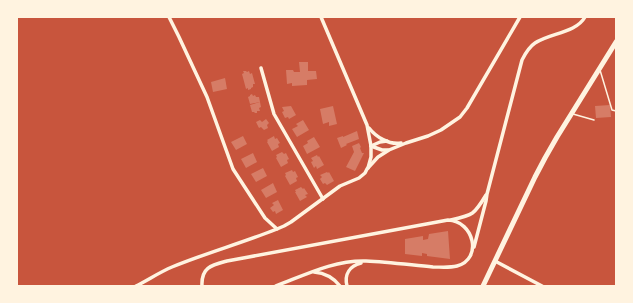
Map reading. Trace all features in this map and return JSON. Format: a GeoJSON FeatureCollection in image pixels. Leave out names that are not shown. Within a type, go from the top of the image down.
{"type":"FeatureCollection","features":[{"type":"Feature","properties":{"kind":"main road"},"geometry":{"type":"LineString","coordinates":[[483,286],[535,177],[557,137],[616,42]]}},
{"type":"Feature","properties":{"kind":"street"},"geometry":{"type":"LineString","coordinates":[[169,17],[207,96],[233,169],[266,218],[277,229]]}},
{"type":"Feature","properties":{"kind":"street"},"geometry":{"type":"LineString","coordinates":[[321,17],[367,125],[371,146],[371,157],[368,169]]}},
{"type":"Feature","properties":{"kind":"street"},"geometry":{"type":"LineString","coordinates":[[371,146],[380,142],[397,144],[428,136],[441,130],[460,117],[520,17]]}},
{"type":"Feature","properties":{"kind":"street"},"geometry":{"type":"LineString","coordinates":[[276,286],[327,266],[347,262],[365,261],[450,268],[459,266],[466,260],[471,255],[475,244],[522,60],[535,43],[579,24],[585,17]]}},
{"type":"Feature","properties":{"kind":"street"},"geometry":{"type":"LineString","coordinates":[[261,68],[274,114],[323,199]]}},
{"type":"Feature","properties":{"kind":"street"},"geometry":{"type":"LineString","coordinates":[[367,125],[380,138],[388,142]]}},
{"type":"Feature","properties":{"kind":"street"},"geometry":{"type":"LineString","coordinates":[[136,286],[171,268],[247,241],[291,222],[340,186],[360,178],[378,157],[406,142]]}},
{"type":"Feature","properties":{"kind":"street"},"geometry":{"type":"LineString","coordinates":[[371,146],[382,150],[389,150]]}},
{"type":"Feature","properties":{"kind":"street"},"geometry":{"type":"LineString","coordinates":[[202,286],[203,273],[208,267],[214,264],[468,216],[475,212],[487,194]]}},
{"type":"Feature","properties":{"kind":"street"},"geometry":{"type":"LineString","coordinates":[[450,220],[467,228],[472,238],[473,250]]}},
{"type":"Feature","properties":{"kind":"street"},"geometry":{"type":"LineString","coordinates":[[347,286],[347,273],[354,265],[365,261]]}},
{"type":"Feature","properties":{"kind":"street"},"geometry":{"type":"LineString","coordinates":[[495,261],[542,286]]}},
{"type":"Feature","properties":{"kind":"street"},"geometry":{"type":"LineString","coordinates":[[311,272],[330,276],[340,286]]}},
{"type":"Feature","properties":{"kind":"lane"},"geometry":{"type":"LineString","coordinates":[[600,68],[612,110],[616,111]]}},
{"type":"Feature","properties":{"kind":"lane"},"geometry":{"type":"LineString","coordinates":[[572,113],[577,116],[594,120]]}},
{"type":"Feature","properties":{"kind":"building"},"geometry":{"type":"Polygon","coordinates":[[[299,62],[308,62],[308,71],[316,71],[317,79],[307,80],[307,85],[292,86],[292,83],[287,84],[286,70],[300,72],[299,62]]]}},
{"type":"Feature","properties":{"kind":"building"},"geometry":{"type":"Polygon","coordinates":[[[243,71],[249,71],[250,74],[252,73],[255,84],[253,84],[251,89],[246,89],[242,74],[244,73],[243,71]]]}},
{"type":"Feature","properties":{"kind":"building"},"geometry":{"type":"Polygon","coordinates":[[[225,78],[227,89],[213,92],[211,82],[225,78]]]}},
{"type":"Feature","properties":{"kind":"building"},"geometry":{"type":"Polygon","coordinates":[[[252,94],[253,96],[255,95],[256,97],[259,97],[260,102],[250,104],[248,97],[252,94]]]}},
{"type":"Feature","properties":{"kind":"building"},"geometry":{"type":"Polygon","coordinates":[[[260,102],[260,111],[257,111],[257,113],[252,112],[250,105],[260,102]]]}},
{"type":"Feature","properties":{"kind":"building"},"geometry":{"type":"Polygon","coordinates":[[[610,105],[611,117],[596,118],[595,106],[610,105]]]}},
{"type":"Feature","properties":{"kind":"building"},"geometry":{"type":"Polygon","coordinates":[[[291,106],[296,115],[289,119],[288,117],[285,118],[282,112],[284,111],[282,107],[291,106]]]}},
{"type":"Feature","properties":{"kind":"building"},"geometry":{"type":"Polygon","coordinates":[[[333,106],[337,124],[329,126],[329,122],[323,124],[320,109],[333,106]]]}},
{"type":"Feature","properties":{"kind":"building"},"geometry":{"type":"Polygon","coordinates":[[[266,119],[269,123],[267,125],[268,128],[264,130],[261,127],[259,128],[256,122],[260,120],[262,122],[266,119]]]}},
{"type":"Feature","properties":{"kind":"building"},"geometry":{"type":"Polygon","coordinates":[[[303,120],[309,130],[297,137],[292,129],[298,126],[296,124],[303,120]]]}},
{"type":"Feature","properties":{"kind":"building"},"geometry":{"type":"Polygon","coordinates":[[[357,131],[359,139],[346,144],[347,145],[341,148],[337,138],[357,131]]]}},
{"type":"Feature","properties":{"kind":"building"},"geometry":{"type":"Polygon","coordinates":[[[243,136],[247,144],[236,150],[231,142],[243,136]]]}},
{"type":"Feature","properties":{"kind":"building"},"geometry":{"type":"Polygon","coordinates":[[[274,136],[280,143],[278,144],[279,147],[272,151],[267,140],[274,136]]]}},
{"type":"Feature","properties":{"kind":"building"},"geometry":{"type":"Polygon","coordinates":[[[314,137],[320,147],[307,154],[303,146],[308,143],[307,141],[314,137]]]}},
{"type":"Feature","properties":{"kind":"building"},"geometry":{"type":"Polygon","coordinates":[[[359,143],[362,153],[364,153],[355,171],[346,167],[354,152],[352,146],[359,143]]]}},
{"type":"Feature","properties":{"kind":"building"},"geometry":{"type":"Polygon","coordinates":[[[282,152],[284,154],[286,153],[289,159],[287,160],[288,163],[281,167],[276,155],[282,152]]]}},
{"type":"Feature","properties":{"kind":"building"},"geometry":{"type":"Polygon","coordinates":[[[253,153],[257,162],[246,168],[241,159],[253,153]]]}},
{"type":"Feature","properties":{"kind":"building"},"geometry":{"type":"Polygon","coordinates":[[[317,155],[324,165],[317,169],[316,166],[314,168],[311,158],[317,155]]]}},
{"type":"Feature","properties":{"kind":"building"},"geometry":{"type":"Polygon","coordinates":[[[263,168],[267,176],[256,182],[251,174],[263,168]]]}},
{"type":"Feature","properties":{"kind":"building"},"geometry":{"type":"Polygon","coordinates":[[[292,170],[293,172],[295,171],[298,177],[296,178],[297,181],[290,185],[285,173],[292,170]]]}},
{"type":"Feature","properties":{"kind":"building"},"geometry":{"type":"Polygon","coordinates":[[[329,172],[334,181],[327,185],[325,183],[323,184],[320,179],[322,177],[320,175],[329,172]]]}},
{"type":"Feature","properties":{"kind":"building"},"geometry":{"type":"Polygon","coordinates":[[[273,183],[277,192],[266,198],[261,190],[273,183]]]}},
{"type":"Feature","properties":{"kind":"building"},"geometry":{"type":"Polygon","coordinates":[[[301,187],[303,189],[304,188],[308,194],[305,195],[307,197],[300,201],[295,190],[301,187]]]}},
{"type":"Feature","properties":{"kind":"building"},"geometry":{"type":"Polygon","coordinates":[[[278,200],[283,210],[276,214],[275,211],[273,212],[270,208],[274,205],[272,203],[278,200]]]}},
{"type":"Feature","properties":{"kind":"building"},"geometry":{"type":"Polygon","coordinates":[[[448,231],[450,259],[427,256],[427,254],[422,253],[422,256],[405,254],[405,239],[423,236],[423,240],[428,239],[429,234],[448,231]]]}}]}
